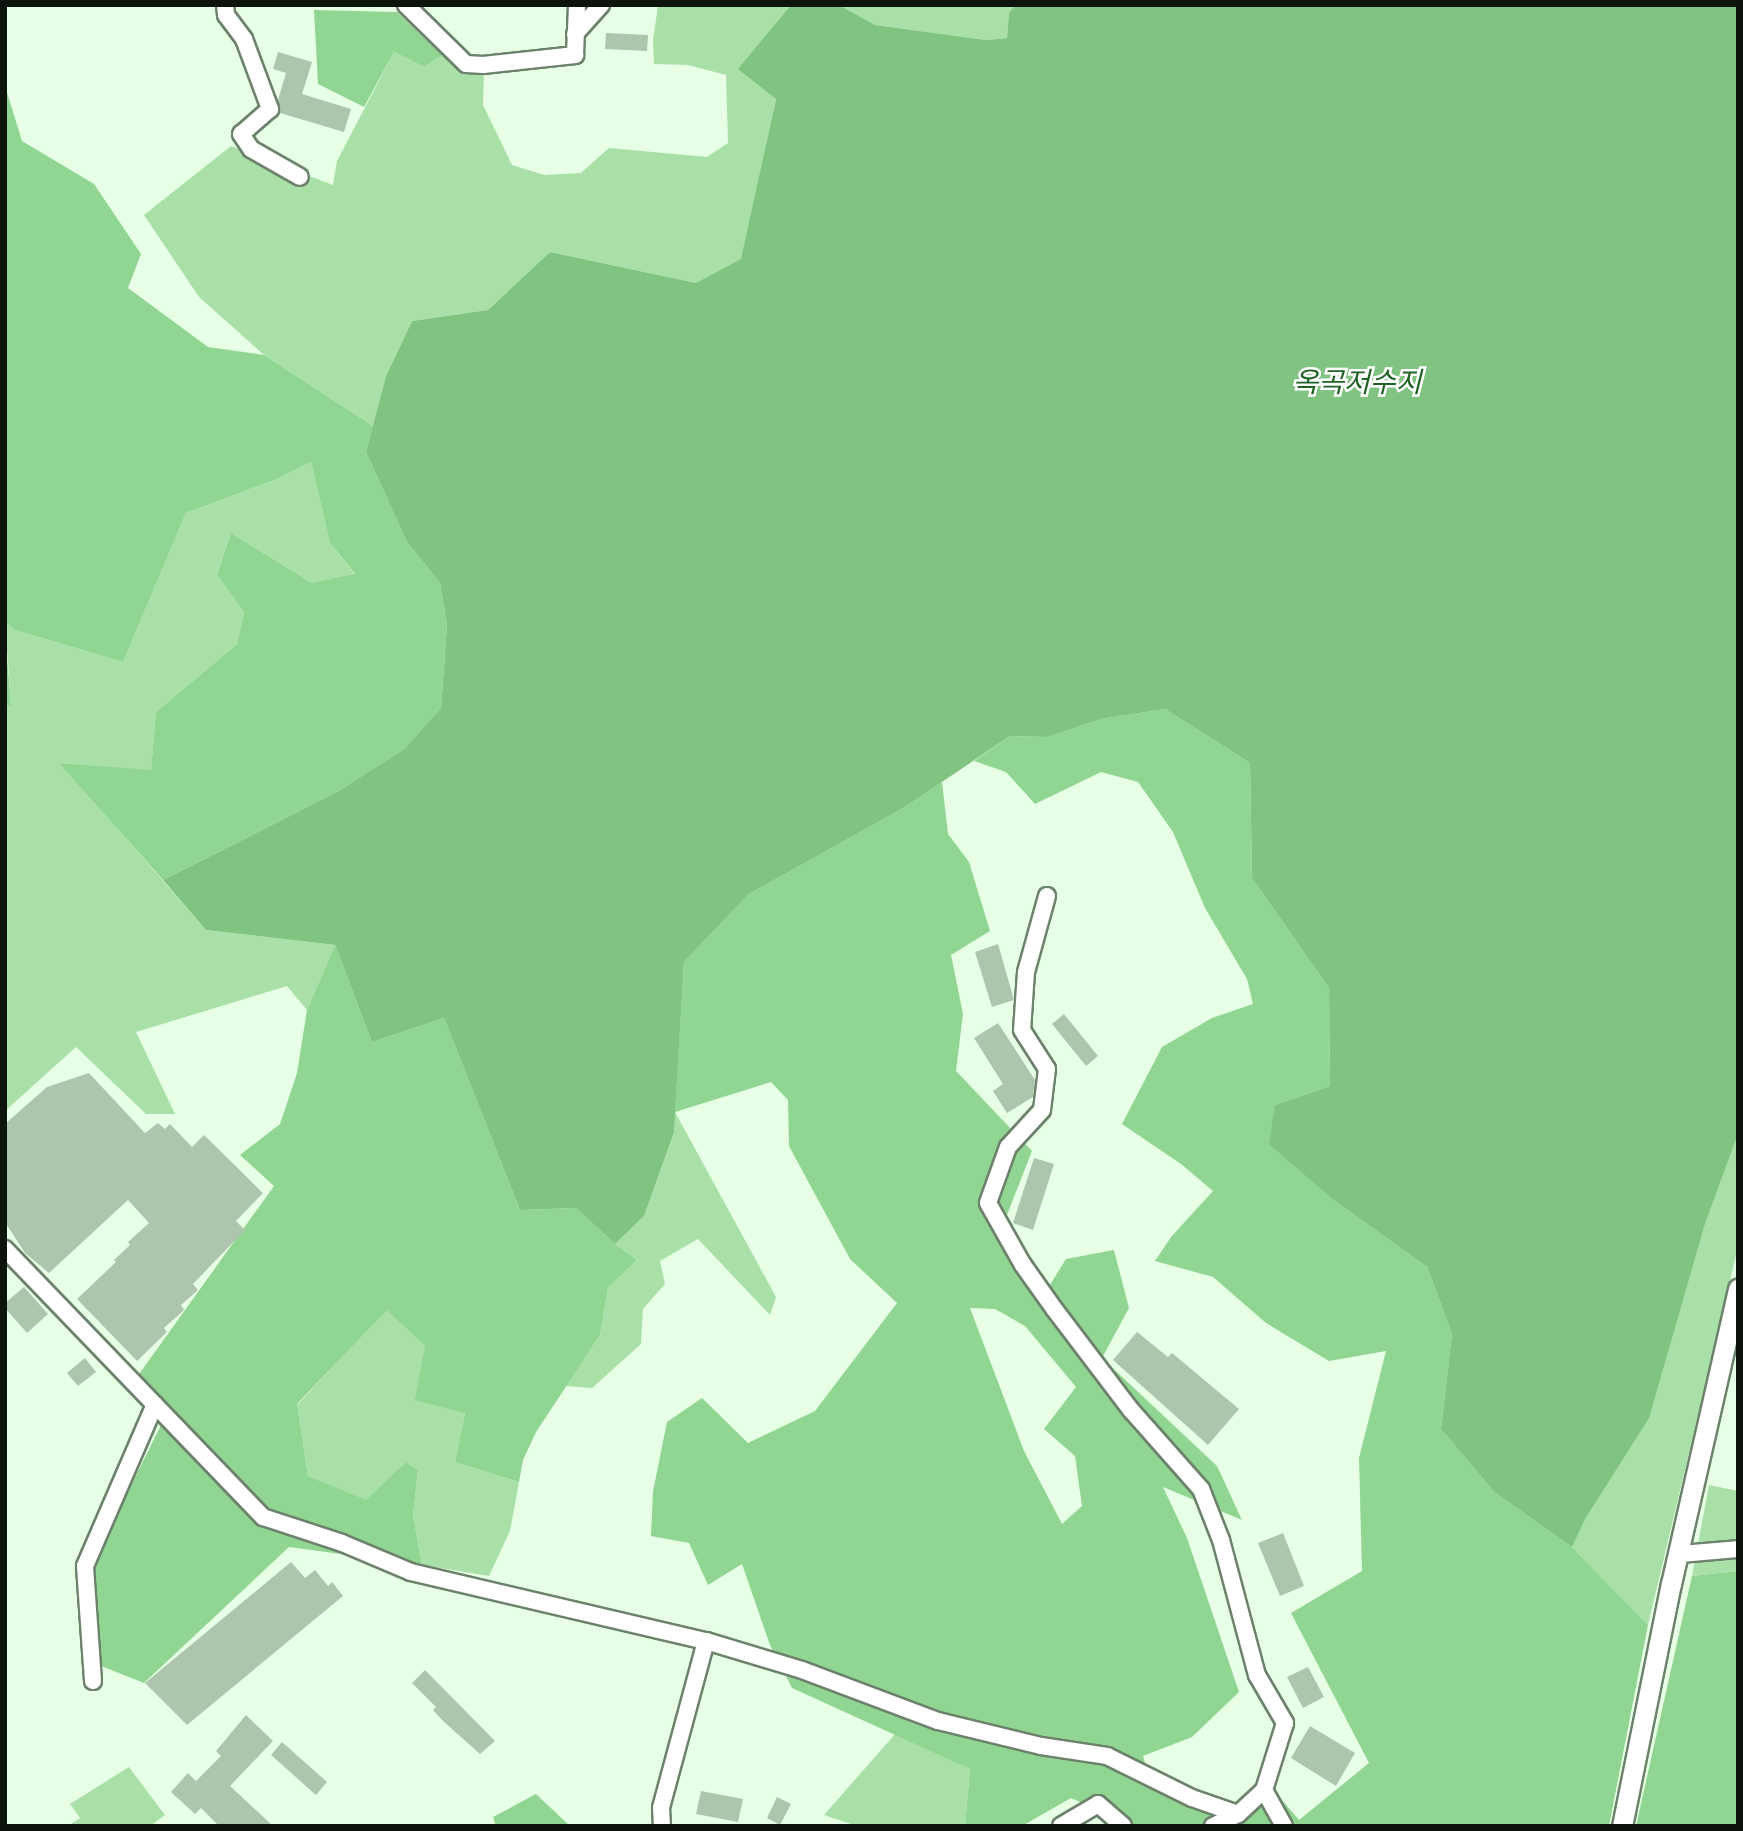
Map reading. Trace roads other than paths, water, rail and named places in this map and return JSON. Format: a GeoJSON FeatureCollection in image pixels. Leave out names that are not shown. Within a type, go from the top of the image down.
{"type":"FeatureCollection","features":[{"type":"Feature","properties":{"kind":"street"},"geometry":{"type":"LineString","coordinates":[[225,5],[226,15],[244,39],[270,109],[241,134],[251,149],[300,177]]}},
{"type":"Feature","properties":{"kind":"street"},"geometry":{"type":"LineString","coordinates":[[406,5],[466,64],[483,65],[575,55],[577,5]]}},
{"type":"Feature","properties":{"kind":"street"},"geometry":{"type":"LineString","coordinates":[[575,34],[601,5]]}},
{"type":"Feature","properties":{"kind":"street"},"geometry":{"type":"LineString","coordinates":[[1047,896],[1026,972],[1022,1030],[1047,1069],[1042,1110],[1009,1147],[988,1203],[1023,1265],[1055,1310],[1131,1410],[1201,1489],[1221,1540],[1256,1675],[1285,1723],[1264,1790],[1238,1814],[1213,1826]]}},
{"type":"Feature","properties":{"kind":"street"},"geometry":{"type":"LineString","coordinates":[[5,1249],[263,1517],[342,1543],[411,1572],[706,1642],[802,1670],[938,1721],[1041,1746],[1107,1756],[1192,1798],[1238,1814]]}},
{"type":"Feature","properties":{"kind":"street"},"geometry":{"type":"LineString","coordinates":[[1622,1826],[1671,1584],[1738,1288]]}},
{"type":"Feature","properties":{"kind":"street"},"geometry":{"type":"LineString","coordinates":[[93,1681],[85,1566],[155,1404]]}},
{"type":"Feature","properties":{"kind":"street"},"geometry":{"type":"LineString","coordinates":[[1680,1553],[1738,1549]]}},
{"type":"Feature","properties":{"kind":"street"},"geometry":{"type":"LineString","coordinates":[[662,1826],[661,1808],[706,1642]]}},
{"type":"Feature","properties":{"kind":"street"},"geometry":{"type":"LineString","coordinates":[[1264,1790],[1284,1826]]}},
{"type":"Feature","properties":{"kind":"street"},"geometry":{"type":"LineString","coordinates":[[1061,1826],[1098,1804],[1123,1826]]}},
{"type":"Feature","properties":{"kind":"water","name":"옥곡저수지"},"geometry":{"type":"Polygon","coordinates":[[[791,5],[839,5],[875,25],[986,40],[1007,38],[1009,13],[1015,5],[1738,5],[1738,1134],[1704,1227],[1649,1418],[1585,1519],[1572,1547],[1494,1492],[1441,1429],[1452,1334],[1427,1267],[1335,1201],[1269,1144],[1275,1105],[1330,1086],[1329,988],[1252,878],[1250,763],[1165,709],[1101,719],[1048,737],[1010,736],[905,807],[749,894],[684,962],[674,1133],[644,1216],[615,1244],[576,1208],[520,1210],[444,1018],[372,1042],[335,945],[206,930],[163,880],[337,792],[404,749],[441,708],[447,625],[440,583],[407,542],[366,452],[386,376],[412,321],[488,310],[550,252],[696,283],[741,259],[776,99],[738,69],[791,5]]]}}]}
